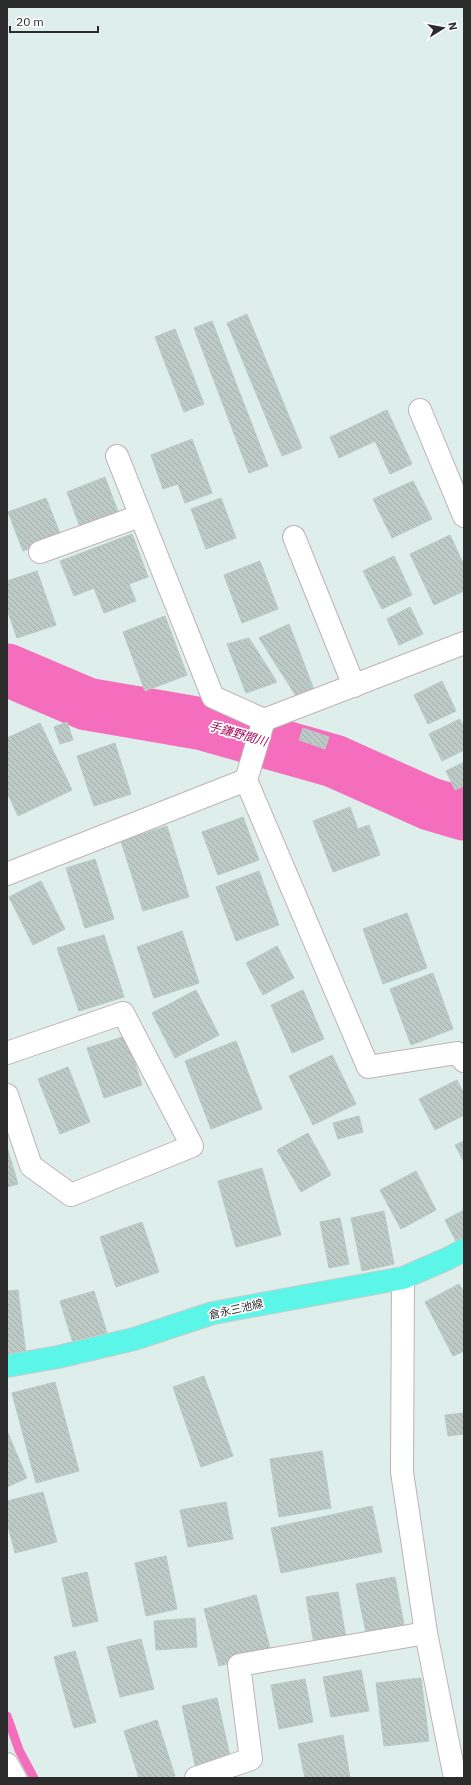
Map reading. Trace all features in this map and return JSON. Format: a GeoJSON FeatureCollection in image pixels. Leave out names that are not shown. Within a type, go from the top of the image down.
{"type":"FeatureCollection","features":[{"type":"Feature","properties":{"kind":"main road","name":"倉永三池線"},"geometry":{"type":"LineString","coordinates":[[7,1366],[58,1357],[134,1338],[220,1312],[403,1278],[464,1250]]}},
{"type":"Feature","properties":{"kind":"street"},"geometry":{"type":"LineString","coordinates":[[420,410],[464,516]]}},
{"type":"Feature","properties":{"kind":"street"},"geometry":{"type":"LineString","coordinates":[[117,456],[213,697],[264,720],[464,643]]}},
{"type":"Feature","properties":{"kind":"street"},"geometry":{"type":"LineString","coordinates":[[40,552],[140,516]]}},
{"type":"Feature","properties":{"kind":"street"},"geometry":{"type":"LineString","coordinates":[[294,537],[354,686]]}},
{"type":"Feature","properties":{"kind":"street"},"geometry":{"type":"LineString","coordinates":[[264,720],[246,780],[368,1067],[456,1052],[464,1061]]}},
{"type":"Feature","properties":{"kind":"street"},"geometry":{"type":"LineString","coordinates":[[7,874],[246,780]]}},
{"type":"Feature","properties":{"kind":"street"},"geometry":{"type":"LineString","coordinates":[[7,1054],[123,1013],[192,1146],[71,1195],[31,1166],[7,1095]]}},
{"type":"Feature","properties":{"kind":"street"},"geometry":{"type":"LineString","coordinates":[[403,1278],[402,1472],[426,1633],[456,1778]]}},
{"type":"Feature","properties":{"kind":"street"},"geometry":{"type":"LineString","coordinates":[[196,1778],[251,1759],[239,1666],[426,1633]]}},
{"type":"Feature","properties":{"kind":"street"},"geometry":{"type":"LineString","coordinates":[[7,1764],[15,1778]]}},
{"type":"Feature","properties":{"kind":"building"},"geometry":{"type":"Polygon","coordinates":[[[247,314],[302,448],[282,456],[227,323],[247,314]]]}},
{"type":"Feature","properties":{"kind":"building"},"geometry":{"type":"Polygon","coordinates":[[[212,321],[268,466],[249,473],[194,328],[212,321]]]}},
{"type":"Feature","properties":{"kind":"building"},"geometry":{"type":"Polygon","coordinates":[[[175,329],[204,404],[184,412],[155,337],[175,329]]]}},
{"type":"Feature","properties":{"kind":"building"},"geometry":{"type":"Polygon","coordinates":[[[387,410],[412,464],[390,474],[375,441],[339,458],[330,437],[387,410]]]}},
{"type":"Feature","properties":{"kind":"building"},"geometry":{"type":"Polygon","coordinates":[[[192,439],[212,493],[185,503],[178,484],[163,489],[151,455],[192,439]]]}},
{"type":"Feature","properties":{"kind":"building"},"geometry":{"type":"Polygon","coordinates":[[[105,477],[118,512],[80,527],[67,492],[105,477]]]}},
{"type":"Feature","properties":{"kind":"building"},"geometry":{"type":"Polygon","coordinates":[[[413,481],[432,519],[392,538],[373,499],[413,481]]]}},
{"type":"Feature","properties":{"kind":"building"},"geometry":{"type":"Polygon","coordinates":[[[46,498],[61,536],[23,551],[8,512],[46,498]]]}},
{"type":"Feature","properties":{"kind":"building"},"geometry":{"type":"Polygon","coordinates":[[[221,498],[236,538],[206,549],[191,509],[221,498]]]}},
{"type":"Feature","properties":{"kind":"building"},"geometry":{"type":"Polygon","coordinates":[[[132,534],[148,577],[129,584],[136,601],[104,613],[94,588],[74,596],[60,561],[132,534]]]}},
{"type":"Feature","properties":{"kind":"building"},"geometry":{"type":"Polygon","coordinates":[[[450,535],[464,565],[464,591],[434,605],[410,554],[450,535]]]}},
{"type":"Feature","properties":{"kind":"building"},"geometry":{"type":"Polygon","coordinates":[[[394,556],[412,595],[382,609],[363,571],[394,556]]]}},
{"type":"Feature","properties":{"kind":"building"},"geometry":{"type":"Polygon","coordinates":[[[260,561],[278,609],[242,623],[224,575],[260,561]]]}},
{"type":"Feature","properties":{"kind":"building"},"geometry":{"type":"Polygon","coordinates":[[[37,571],[56,625],[17,638],[7,609],[7,581],[37,571]]]}},
{"type":"Feature","properties":{"kind":"building"},"geometry":{"type":"Polygon","coordinates":[[[410,607],[423,634],[399,645],[387,619],[410,607]]]}},
{"type":"Feature","properties":{"kind":"building"},"geometry":{"type":"Polygon","coordinates":[[[165,616],[187,675],[145,691],[123,632],[165,616]]]}},
{"type":"Feature","properties":{"kind":"building"},"geometry":{"type":"Polygon","coordinates":[[[289,624],[314,690],[296,696],[259,638],[289,624]]]}},
{"type":"Feature","properties":{"kind":"building"},"geometry":{"type":"Polygon","coordinates":[[[249,638],[277,682],[246,693],[227,644],[249,638]]]}},
{"type":"Feature","properties":{"kind":"building"},"geometry":{"type":"Polygon","coordinates":[[[442,681],[456,711],[428,724],[414,695],[442,681]]]}},
{"type":"Feature","properties":{"kind":"building"},"geometry":{"type":"Polygon","coordinates":[[[460,719],[464,728],[464,750],[442,761],[429,734],[460,719]]]}},
{"type":"Feature","properties":{"kind":"building"},"geometry":{"type":"Polygon","coordinates":[[[67,722],[73,740],[60,744],[54,727],[67,722]]]}},
{"type":"Feature","properties":{"kind":"building"},"geometry":{"type":"Polygon","coordinates":[[[40,723],[72,790],[18,816],[7,792],[7,738],[40,723]]]}},
{"type":"Feature","properties":{"kind":"building"},"geometry":{"type":"Polygon","coordinates":[[[303,728],[329,737],[325,749],[299,740],[303,728]]]}},
{"type":"Feature","properties":{"kind":"building"},"geometry":{"type":"Polygon","coordinates":[[[115,743],[131,794],[94,806],[77,756],[115,743]]]}},
{"type":"Feature","properties":{"kind":"building"},"geometry":{"type":"Polygon","coordinates":[[[464,762],[464,786],[455,790],[446,771],[464,762]]]}},
{"type":"Feature","properties":{"kind":"building"},"geometry":{"type":"Polygon","coordinates":[[[350,807],[358,829],[369,825],[380,855],[333,872],[313,821],[350,807]]]}},
{"type":"Feature","properties":{"kind":"building"},"geometry":{"type":"Polygon","coordinates":[[[243,817],[259,860],[218,875],[202,832],[243,817]]]}},
{"type":"Feature","properties":{"kind":"building"},"geometry":{"type":"Polygon","coordinates":[[[167,826],[189,897],[143,911],[121,841],[167,826]]]}},
{"type":"Feature","properties":{"kind":"building"},"geometry":{"type":"Polygon","coordinates":[[[95,859],[114,919],[85,928],[66,868],[95,859]]]}},
{"type":"Feature","properties":{"kind":"building"},"geometry":{"type":"Polygon","coordinates":[[[259,871],[279,925],[236,941],[216,887],[259,871]]]}},
{"type":"Feature","properties":{"kind":"building"},"geometry":{"type":"Polygon","coordinates":[[[41,881],[65,929],[33,945],[9,897],[41,881]]]}},
{"type":"Feature","properties":{"kind":"building"},"geometry":{"type":"Polygon","coordinates":[[[407,913],[427,968],[383,984],[363,929],[407,913]]]}},
{"type":"Feature","properties":{"kind":"building"},"geometry":{"type":"Polygon","coordinates":[[[182,931],[199,983],[154,998],[137,947],[182,931]]]}},
{"type":"Feature","properties":{"kind":"building"},"geometry":{"type":"Polygon","coordinates":[[[104,935],[124,997],[79,1011],[57,948],[104,935]]]}},
{"type":"Feature","properties":{"kind":"building"},"geometry":{"type":"Polygon","coordinates":[[[277,946],[294,978],[263,995],[246,963],[277,946]]]}},
{"type":"Feature","properties":{"kind":"building"},"geometry":{"type":"Polygon","coordinates":[[[433,973],[453,1029],[411,1045],[390,989],[433,973]]]}},
{"type":"Feature","properties":{"kind":"building"},"geometry":{"type":"Polygon","coordinates":[[[196,990],[219,1035],[175,1058],[152,1013],[196,990]]]}},
{"type":"Feature","properties":{"kind":"building"},"geometry":{"type":"Polygon","coordinates":[[[303,990],[324,1039],[292,1053],[271,1005],[303,990]]]}},
{"type":"Feature","properties":{"kind":"building"},"geometry":{"type":"Polygon","coordinates":[[[126,1036],[142,1085],[104,1098],[87,1048],[126,1036]]]}},
{"type":"Feature","properties":{"kind":"building"},"geometry":{"type":"Polygon","coordinates":[[[236,1041],[262,1109],[211,1129],[185,1061],[236,1041]]]}},
{"type":"Feature","properties":{"kind":"building"},"geometry":{"type":"Polygon","coordinates":[[[332,1055],[356,1104],[313,1125],[289,1076],[332,1055]]]}},
{"type":"Feature","properties":{"kind":"building"},"geometry":{"type":"Polygon","coordinates":[[[68,1067],[90,1122],[60,1134],[38,1079],[68,1067]]]}},
{"type":"Feature","properties":{"kind":"building"},"geometry":{"type":"Polygon","coordinates":[[[457,1080],[464,1094],[464,1115],[435,1130],[419,1099],[457,1080]]]}},
{"type":"Feature","properties":{"kind":"building"},"geometry":{"type":"Polygon","coordinates":[[[359,1116],[363,1132],[338,1139],[333,1123],[359,1116]]]}},
{"type":"Feature","properties":{"kind":"building"},"geometry":{"type":"Polygon","coordinates":[[[308,1133],[331,1175],[301,1192],[277,1150],[308,1133]]]}},
{"type":"Feature","properties":{"kind":"building"},"geometry":{"type":"Polygon","coordinates":[[[464,1141],[464,1162],[455,1145],[464,1141]]]}},
{"type":"Feature","properties":{"kind":"building"},"geometry":{"type":"Polygon","coordinates":[[[7,1147],[18,1184],[7,1187],[7,1147]]]}},
{"type":"Feature","properties":{"kind":"building"},"geometry":{"type":"Polygon","coordinates":[[[262,1168],[281,1235],[236,1247],[218,1181],[262,1168]]]}},
{"type":"Feature","properties":{"kind":"building"},"geometry":{"type":"Polygon","coordinates":[[[416,1171],[436,1210],[401,1229],[380,1190],[416,1171]]]}},
{"type":"Feature","properties":{"kind":"building"},"geometry":{"type":"Polygon","coordinates":[[[464,1210],[464,1242],[458,1245],[445,1220],[464,1210]]]}},
{"type":"Feature","properties":{"kind":"building"},"geometry":{"type":"Polygon","coordinates":[[[384,1211],[394,1264],[362,1271],[351,1218],[384,1211]]]}},
{"type":"Feature","properties":{"kind":"building"},"geometry":{"type":"Polygon","coordinates":[[[340,1218],[349,1264],[329,1268],[320,1222],[340,1218]]]}},
{"type":"Feature","properties":{"kind":"building"},"geometry":{"type":"Polygon","coordinates":[[[142,1222],[159,1272],[116,1287],[100,1237],[142,1222]]]}},
{"type":"Feature","properties":{"kind":"building"},"geometry":{"type":"Polygon","coordinates":[[[459,1284],[464,1293],[464,1351],[453,1356],[425,1302],[459,1284]]]}},
{"type":"Feature","properties":{"kind":"building"},"geometry":{"type":"Polygon","coordinates":[[[18,1290],[26,1354],[7,1356],[7,1291],[18,1290]]]}},
{"type":"Feature","properties":{"kind":"building"},"geometry":{"type":"Polygon","coordinates":[[[94,1291],[108,1336],[74,1346],[60,1301],[94,1291]]]}},
{"type":"Feature","properties":{"kind":"building"},"geometry":{"type":"Polygon","coordinates":[[[204,1376],[233,1456],[201,1467],[173,1387],[204,1376]]]}},
{"type":"Feature","properties":{"kind":"building"},"geometry":{"type":"Polygon","coordinates":[[[55,1382],[79,1471],[36,1483],[12,1393],[55,1382]]]}},
{"type":"Feature","properties":{"kind":"building"},"geometry":{"type":"Polygon","coordinates":[[[464,1413],[464,1434],[448,1436],[445,1415],[464,1413]]]}},
{"type":"Feature","properties":{"kind":"building"},"geometry":{"type":"Polygon","coordinates":[[[7,1431],[27,1478],[7,1487],[7,1431]]]}},
{"type":"Feature","properties":{"kind":"building"},"geometry":{"type":"Polygon","coordinates":[[[322,1451],[331,1508],[279,1517],[270,1459],[322,1451]]]}},
{"type":"Feature","properties":{"kind":"building"},"geometry":{"type":"Polygon","coordinates":[[[43,1492],[57,1542],[15,1553],[7,1522],[7,1501],[43,1492]]]}},
{"type":"Feature","properties":{"kind":"building"},"geometry":{"type":"Polygon","coordinates":[[[226,1502],[233,1539],[188,1547],[180,1510],[226,1502]]]}},
{"type":"Feature","properties":{"kind":"building"},"geometry":{"type":"Polygon","coordinates":[[[372,1506],[382,1552],[281,1573],[271,1528],[372,1506]]]}},
{"type":"Feature","properties":{"kind":"building"},"geometry":{"type":"Polygon","coordinates":[[[166,1556],[177,1609],[146,1616],[135,1563],[166,1556]]]}},
{"type":"Feature","properties":{"kind":"building"},"geometry":{"type":"Polygon","coordinates":[[[87,1572],[98,1621],[73,1627],[62,1578],[87,1572]]]}},
{"type":"Feature","properties":{"kind":"building"},"geometry":{"type":"Polygon","coordinates":[[[395,1577],[404,1625],[366,1633],[356,1584],[395,1577]]]}},
{"type":"Feature","properties":{"kind":"building"},"geometry":{"type":"Polygon","coordinates":[[[338,1592],[346,1638],[314,1644],[306,1597],[338,1592]]]}},
{"type":"Feature","properties":{"kind":"building"},"geometry":{"type":"Polygon","coordinates":[[[256,1595],[271,1652],[219,1666],[204,1609],[256,1595]]]}},
{"type":"Feature","properties":{"kind":"building"},"geometry":{"type":"Polygon","coordinates":[[[195,1618],[197,1647],[156,1650],[154,1621],[195,1618]]]}},
{"type":"Feature","properties":{"kind":"building"},"geometry":{"type":"Polygon","coordinates":[[[141,1639],[154,1689],[120,1697],[107,1647],[141,1639]]]}},
{"type":"Feature","properties":{"kind":"building"},"geometry":{"type":"Polygon","coordinates":[[[75,1651],[96,1722],[74,1728],[54,1657],[75,1651]]]}},
{"type":"Feature","properties":{"kind":"building"},"geometry":{"type":"Polygon","coordinates":[[[361,1670],[369,1711],[331,1717],[323,1677],[361,1670]]]}},
{"type":"Feature","properties":{"kind":"building"},"geometry":{"type":"Polygon","coordinates":[[[421,1678],[429,1741],[384,1746],[376,1683],[421,1678]]]}},
{"type":"Feature","properties":{"kind":"building"},"geometry":{"type":"Polygon","coordinates":[[[305,1679],[313,1722],[279,1729],[271,1685],[305,1679]]]}},
{"type":"Feature","properties":{"kind":"building"},"geometry":{"type":"Polygon","coordinates":[[[217,1698],[231,1761],[196,1769],[182,1706],[217,1698]]]}},
{"type":"Feature","properties":{"kind":"building"},"geometry":{"type":"Polygon","coordinates":[[[157,1720],[175,1776],[167,1778],[139,1778],[124,1731],[157,1720]]]}},
{"type":"Feature","properties":{"kind":"building"},"geometry":{"type":"Polygon","coordinates":[[[343,1735],[350,1778],[305,1778],[298,1744],[343,1735]]]}},
{"type":"Feature","properties":{"kind":"waterway","name":"手鎌野間川"},"geometry":{"type":"LineString","coordinates":[[7,670],[87,704],[203,724],[334,761],[430,804],[464,814]]}},
{"type":"Feature","properties":{"kind":"waterway"},"geometry":{"type":"LineString","coordinates":[[7,1716],[19,1750],[34,1778]]}}]}
